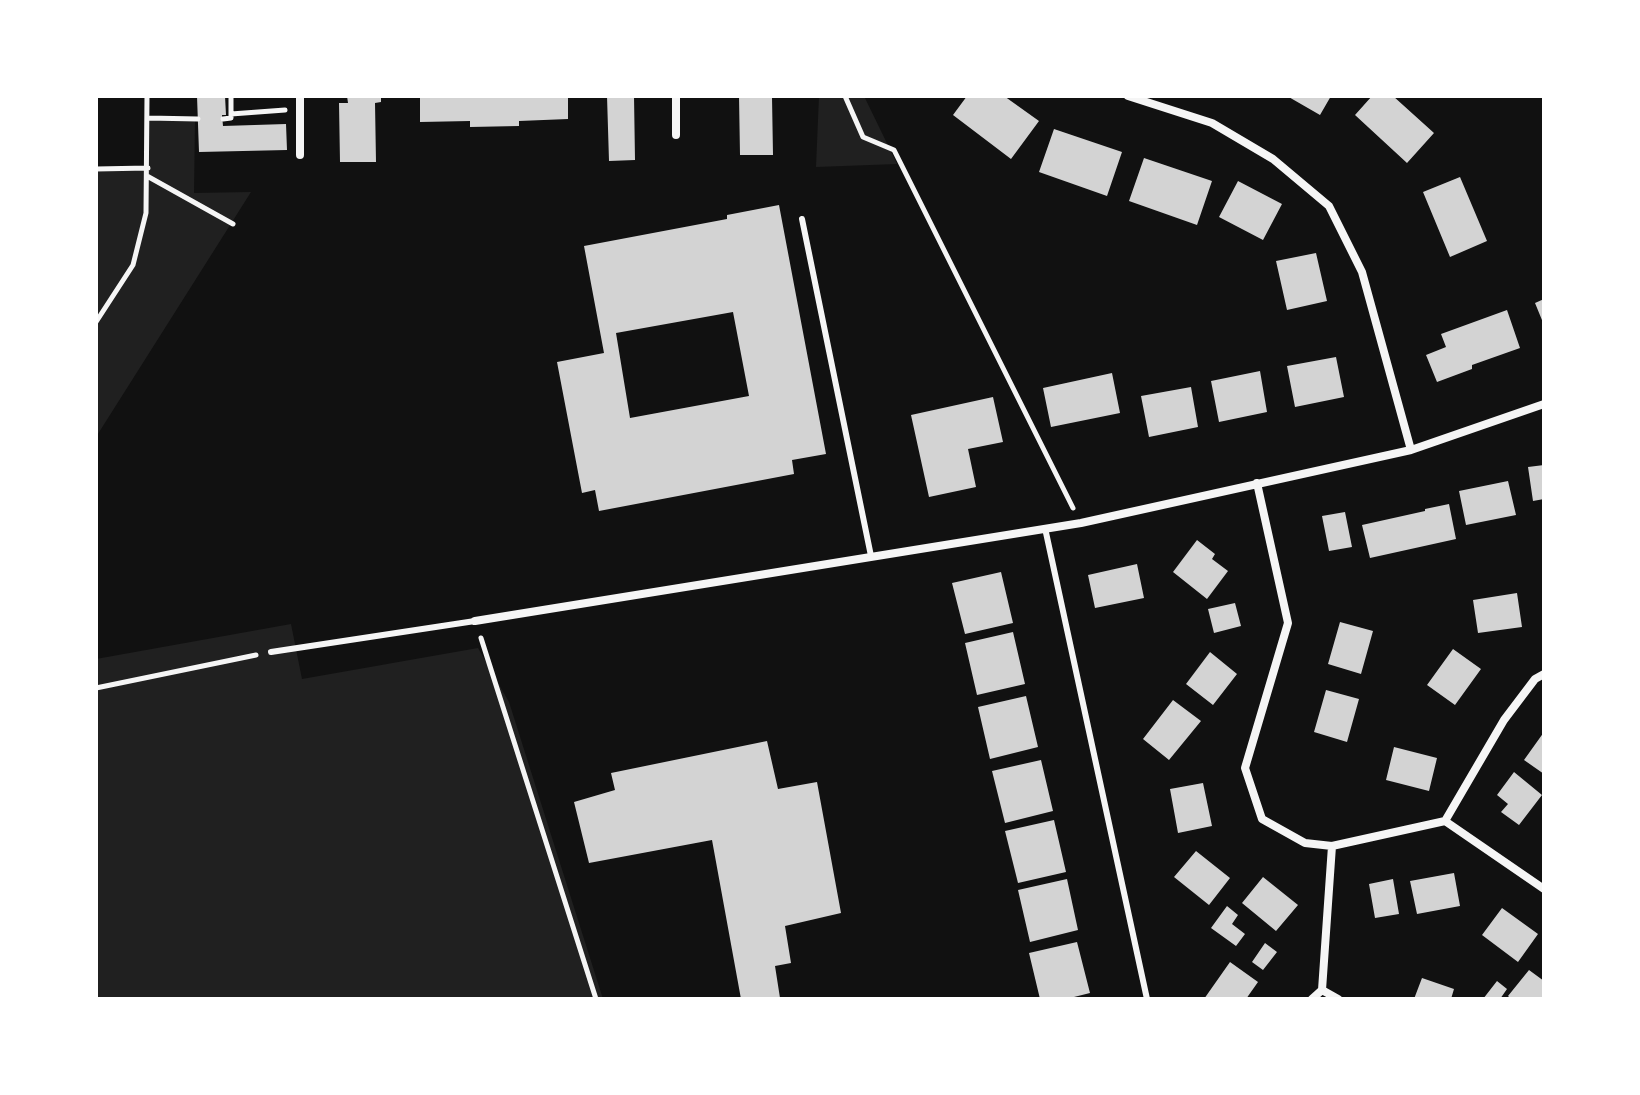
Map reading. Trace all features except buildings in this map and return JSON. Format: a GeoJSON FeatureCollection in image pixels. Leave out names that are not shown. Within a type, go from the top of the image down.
{"type":"FeatureCollection","features":[{"type":"Feature","properties":{"kind":"street"},"geometry":{"type":"LineString","coordinates":[[300,96],[300,155]]}},
{"type":"Feature","properties":{"kind":"street"},"geometry":{"type":"LineString","coordinates":[[676,96],[676,135]]}},
{"type":"Feature","properties":{"kind":"street"},"geometry":{"type":"LineString","coordinates":[[1128,96],[1212,123],[1273,159],[1329,206],[1362,272],[1411,450]]}},
{"type":"Feature","properties":{"kind":"street"},"geometry":{"type":"LineString","coordinates":[[475,621],[1081,523],[1411,450],[1544,404]]}},
{"type":"Feature","properties":{"kind":"street"},"geometry":{"type":"LineString","coordinates":[[1257,483],[1288,623],[1245,768],[1262,819],[1305,843],[1332,846],[1445,821],[1544,889]]}},
{"type":"Feature","properties":{"kind":"street"},"geometry":{"type":"LineString","coordinates":[[1445,821],[1504,720],[1535,679],[1544,674]]}},
{"type":"Feature","properties":{"kind":"street"},"geometry":{"type":"LineString","coordinates":[[1312,999],[1322,990],[1332,846]]}},
{"type":"Feature","properties":{"kind":"street"},"geometry":{"type":"LineString","coordinates":[[1322,990],[1338,999]]}},
{"type":"Feature","properties":{"kind":"lane"},"geometry":{"type":"LineString","coordinates":[[802,219],[871,556]]}},
{"type":"Feature","properties":{"kind":"lane"},"geometry":{"type":"LineString","coordinates":[[1045,528],[1147,999]]}},
{"type":"Feature","properties":{"kind":"lane"},"geometry":{"type":"LineString","coordinates":[[271,652],[475,621]]}},
{"type":"Feature","properties":{"kind":"path"},"geometry":{"type":"LineString","coordinates":[[96,322],[133,265],[146,213],[147,96]]}},
{"type":"Feature","properties":{"kind":"path"},"geometry":{"type":"LineString","coordinates":[[223,119],[231,118],[231,96]]}},
{"type":"Feature","properties":{"kind":"path"},"geometry":{"type":"LineString","coordinates":[[845,96],[863,137],[894,150],[1081,523]]}},
{"type":"Feature","properties":{"kind":"path"},"geometry":{"type":"LineString","coordinates":[[231,114],[300,109]]}},
{"type":"Feature","properties":{"kind":"path"},"geometry":{"type":"LineString","coordinates":[[148,118],[198,119]]}},
{"type":"Feature","properties":{"kind":"path"},"geometry":{"type":"LineString","coordinates":[[96,169],[148,168]]}},
{"type":"Feature","properties":{"kind":"path"},"geometry":{"type":"LineString","coordinates":[[147,176],[233,224]]}},
{"type":"Feature","properties":{"kind":"path"},"geometry":{"type":"LineString","coordinates":[[475,621],[596,999]]}},
{"type":"Feature","properties":{"kind":"path"},"geometry":{"type":"LineString","coordinates":[[96,688],[271,652]]}},
{"type":"Feature","properties":{"kind":"shaded area"},"geometry":{"type":"Polygon","coordinates":[[[819,96],[864,96],[897,164],[816,167],[819,96]]]}},
{"type":"Feature","properties":{"kind":"shaded area"},"geometry":{"type":"Polygon","coordinates":[[[148,118],[195,119],[194,193],[251,192],[96,437],[96,169],[147,168],[148,118]]]}},
{"type":"Feature","properties":{"kind":"shaded area"},"geometry":{"type":"Polygon","coordinates":[[[291,624],[302,679],[478,648],[509,702],[603,999],[96,999],[96,659],[291,624]]]}}]}
